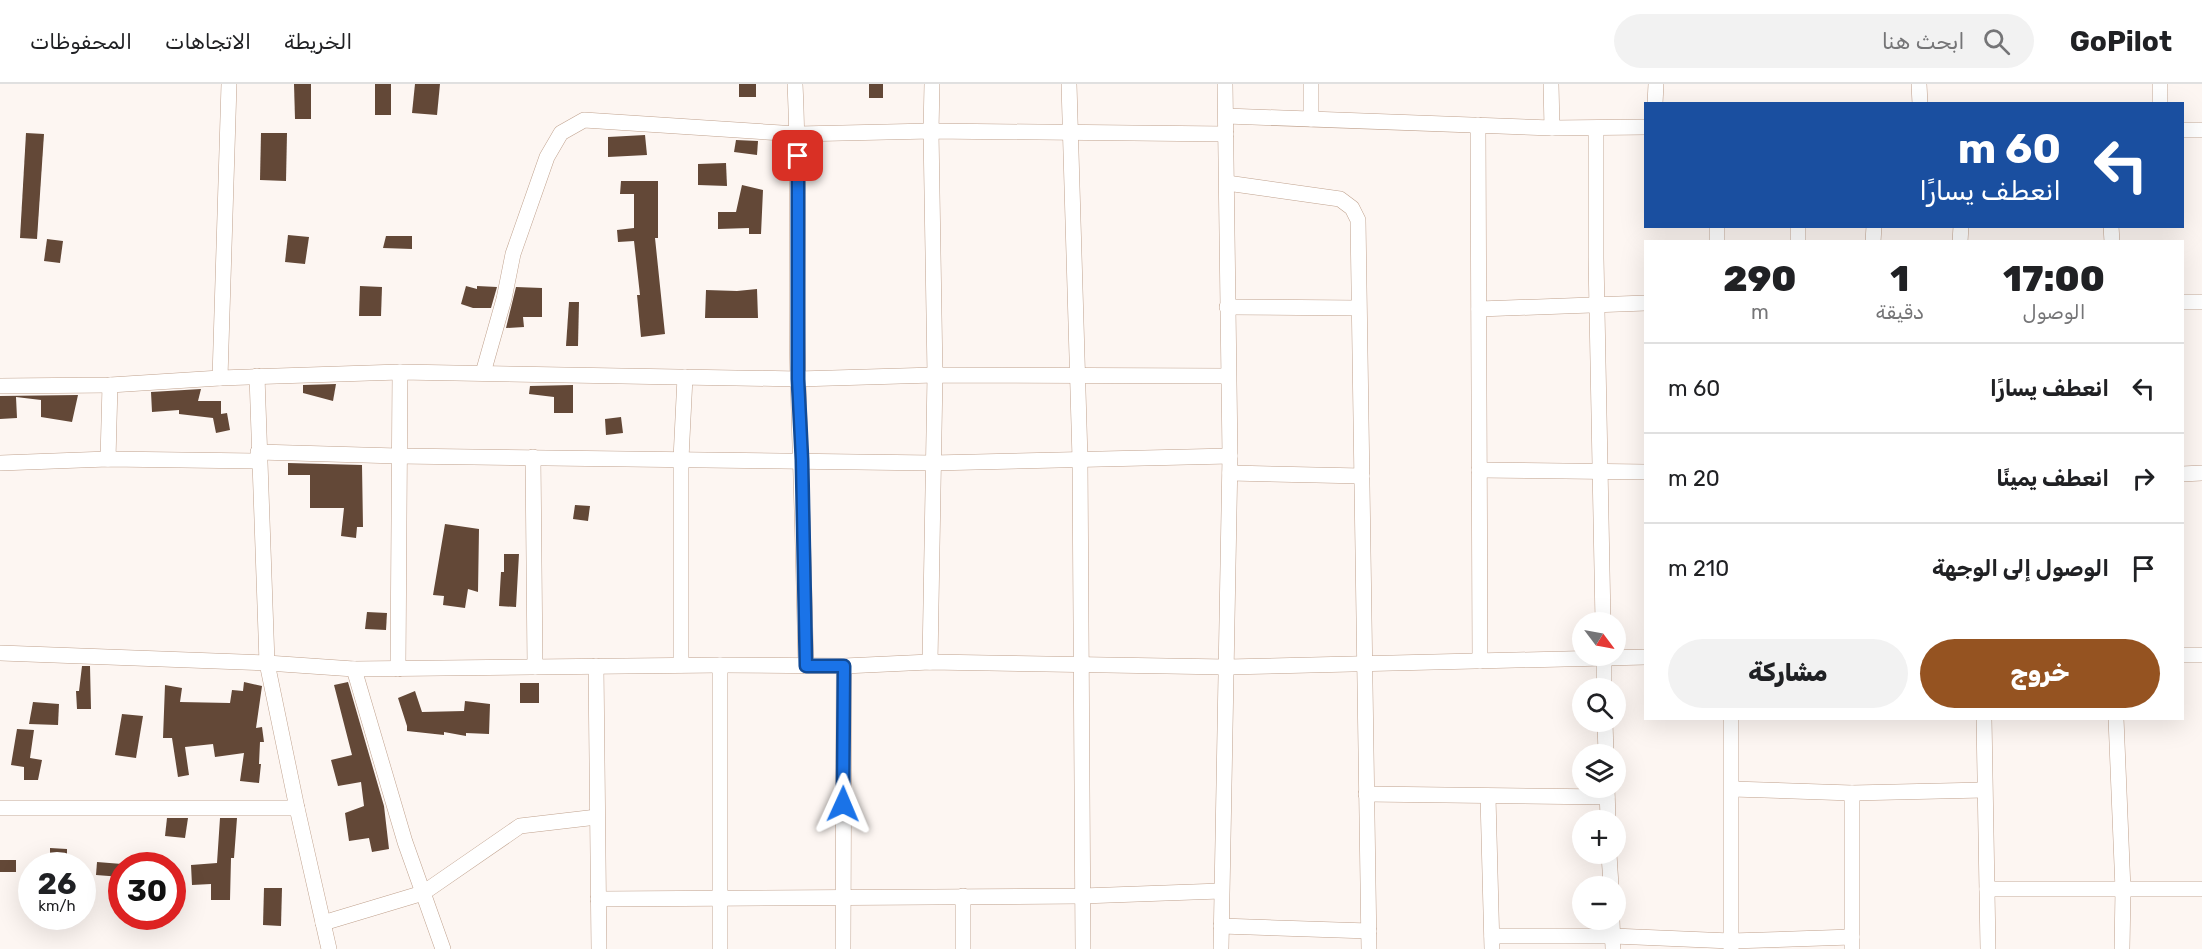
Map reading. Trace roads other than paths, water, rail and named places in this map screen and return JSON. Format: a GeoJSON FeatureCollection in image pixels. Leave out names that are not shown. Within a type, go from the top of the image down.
{"type":"FeatureCollection","features":[{"type":"Feature","properties":{"kind":"street"},"geometry":{"type":"LineString","coordinates":[[220,378],[229,84]]}},
{"type":"Feature","properties":{"kind":"street"},"geometry":{"type":"LineString","coordinates":[[795,84],[798,134],[798,379],[806,666]]}},
{"type":"Feature","properties":{"kind":"street"},"geometry":{"type":"LineString","coordinates":[[930,662],[935,375],[932,84]]}},
{"type":"Feature","properties":{"kind":"street"},"geometry":{"type":"LineString","coordinates":[[1069,84],[1080,459],[1083,949]]}},
{"type":"Feature","properties":{"kind":"street"},"geometry":{"type":"LineString","coordinates":[[1221,949],[1230,473],[1225,84]]}},
{"type":"Feature","properties":{"kind":"street"},"geometry":{"type":"LineString","coordinates":[[1311,84],[1311,119]]}},
{"type":"Feature","properties":{"kind":"street"},"geometry":{"type":"LineString","coordinates":[[1551,84],[1552,128]]}},
{"type":"Feature","properties":{"kind":"street"},"geometry":{"type":"LineString","coordinates":[[1655,102],[1656,84]]}},
{"type":"Feature","properties":{"kind":"street"},"geometry":{"type":"LineString","coordinates":[[1920,84],[1920,102]]}},
{"type":"Feature","properties":{"kind":"street"},"geometry":{"type":"LineString","coordinates":[[2160,84],[2160,102]]}},
{"type":"Feature","properties":{"kind":"street"},"geometry":{"type":"LineString","coordinates":[[1226,116],[1552,128],[1644,128]]}},
{"type":"Feature","properties":{"kind":"street"},"geometry":{"type":"LineString","coordinates":[[483,374],[504,299],[513,254],[546,157],[561,133],[584,120],[798,134],[931,131],[1226,134]]}},
{"type":"Feature","properties":{"kind":"street"},"geometry":{"type":"LineString","coordinates":[[1478,125],[1480,661]]}},
{"type":"Feature","properties":{"kind":"street"},"geometry":{"type":"LineString","coordinates":[[1596,128],[1603,612]]}},
{"type":"Feature","properties":{"kind":"street"},"geometry":{"type":"LineString","coordinates":[[2184,130],[2202,130]]}},
{"type":"Feature","properties":{"kind":"street"},"geometry":{"type":"LineString","coordinates":[[1227,183],[1340,199],[1352,208],[1358,220],[1369,949]]}},
{"type":"Feature","properties":{"kind":"street"},"geometry":{"type":"LineString","coordinates":[[2184,302],[2202,302]]}},
{"type":"Feature","properties":{"kind":"street"},"geometry":{"type":"LineString","coordinates":[[1479,309],[1644,303]]}},
{"type":"Feature","properties":{"kind":"street"},"geometry":{"type":"LineString","coordinates":[[1227,307],[1358,308]]}},
{"type":"Feature","properties":{"kind":"street"},"geometry":{"type":"LineString","coordinates":[[0,386],[110,385],[256,376],[400,372],[798,379],[935,375],[1227,376]]}},
{"type":"Feature","properties":{"kind":"street"},"geometry":{"type":"LineString","coordinates":[[398,669],[400,372]]}},
{"type":"Feature","properties":{"kind":"street"},"geometry":{"type":"LineString","coordinates":[[256,376],[267,663],[329,949]]}},
{"type":"Feature","properties":{"kind":"street"},"geometry":{"type":"LineString","coordinates":[[681,665],[681,459],[685,377]]}},
{"type":"Feature","properties":{"kind":"street"},"geometry":{"type":"LineString","coordinates":[[108,459],[110,385]]}},
{"type":"Feature","properties":{"kind":"street"},"geometry":{"type":"LineString","coordinates":[[0,463],[108,459],[398,456],[933,463],[1230,456]]}},
{"type":"Feature","properties":{"kind":"street"},"geometry":{"type":"LineString","coordinates":[[533,458],[535,667]]}},
{"type":"Feature","properties":{"kind":"street"},"geometry":{"type":"LineString","coordinates":[[1479,470],[1644,472]]}},
{"type":"Feature","properties":{"kind":"street"},"geometry":{"type":"LineString","coordinates":[[1230,473],[1362,476]]}},
{"type":"Feature","properties":{"kind":"street"},"geometry":{"type":"LineString","coordinates":[[2184,474],[2202,473]]}},
{"type":"Feature","properties":{"kind":"street"},"geometry":{"type":"LineString","coordinates":[[0,653],[267,663],[354,669],[681,665],[844,666],[930,662],[1227,667],[1572,658]]}},
{"type":"Feature","properties":{"kind":"street"},"geometry":{"type":"LineString","coordinates":[[2184,655],[2202,655]]}},
{"type":"Feature","properties":{"kind":"street"},"geometry":{"type":"LineString","coordinates":[[1626,657],[1644,657]]}},
{"type":"Feature","properties":{"kind":"street"},"geometry":{"type":"LineString","coordinates":[[720,665],[720,949]]}},
{"type":"Feature","properties":{"kind":"street"},"geometry":{"type":"LineString","coordinates":[[596,666],[598,949]]}},
{"type":"Feature","properties":{"kind":"street"},"geometry":{"type":"LineString","coordinates":[[843,949],[844,666]]}},
{"type":"Feature","properties":{"kind":"street"},"geometry":{"type":"LineString","coordinates":[[354,669],[405,842],[443,949]]}},
{"type":"Feature","properties":{"kind":"street"},"geometry":{"type":"LineString","coordinates":[[1731,720],[1731,945]]}},
{"type":"Feature","properties":{"kind":"street"},"geometry":{"type":"LineString","coordinates":[[1984,720],[1988,949]]}},
{"type":"Feature","properties":{"kind":"street"},"geometry":{"type":"LineString","coordinates":[[2116,720],[2123,890],[2122,949]]}},
{"type":"Feature","properties":{"kind":"street"},"geometry":{"type":"LineString","coordinates":[[1732,789],[1852,793],[1984,790]]}},
{"type":"Feature","properties":{"kind":"street"},"geometry":{"type":"LineString","coordinates":[[1366,794],[1488,796],[1572,793]]}},
{"type":"Feature","properties":{"kind":"street"},"geometry":{"type":"LineString","coordinates":[[1488,796],[1492,942],[1731,945],[1852,943],[1852,793]]}},
{"type":"Feature","properties":{"kind":"street"},"geometry":{"type":"LineString","coordinates":[[0,808],[297,808]]}},
{"type":"Feature","properties":{"kind":"street"},"geometry":{"type":"LineString","coordinates":[[323,923],[423,893],[520,825],[597,817]]}},
{"type":"Feature","properties":{"kind":"street"},"geometry":{"type":"LineString","coordinates":[[1987,889],[2202,888]]}},
{"type":"Feature","properties":{"kind":"street"},"geometry":{"type":"LineString","coordinates":[[598,899],[1082,896],[1221,891]]}},
{"type":"Feature","properties":{"kind":"street"},"geometry":{"type":"LineString","coordinates":[[963,896],[963,949]]}},
{"type":"Feature","properties":{"kind":"street"},"geometry":{"type":"LineString","coordinates":[[1221,926],[1369,931]]}}]}
